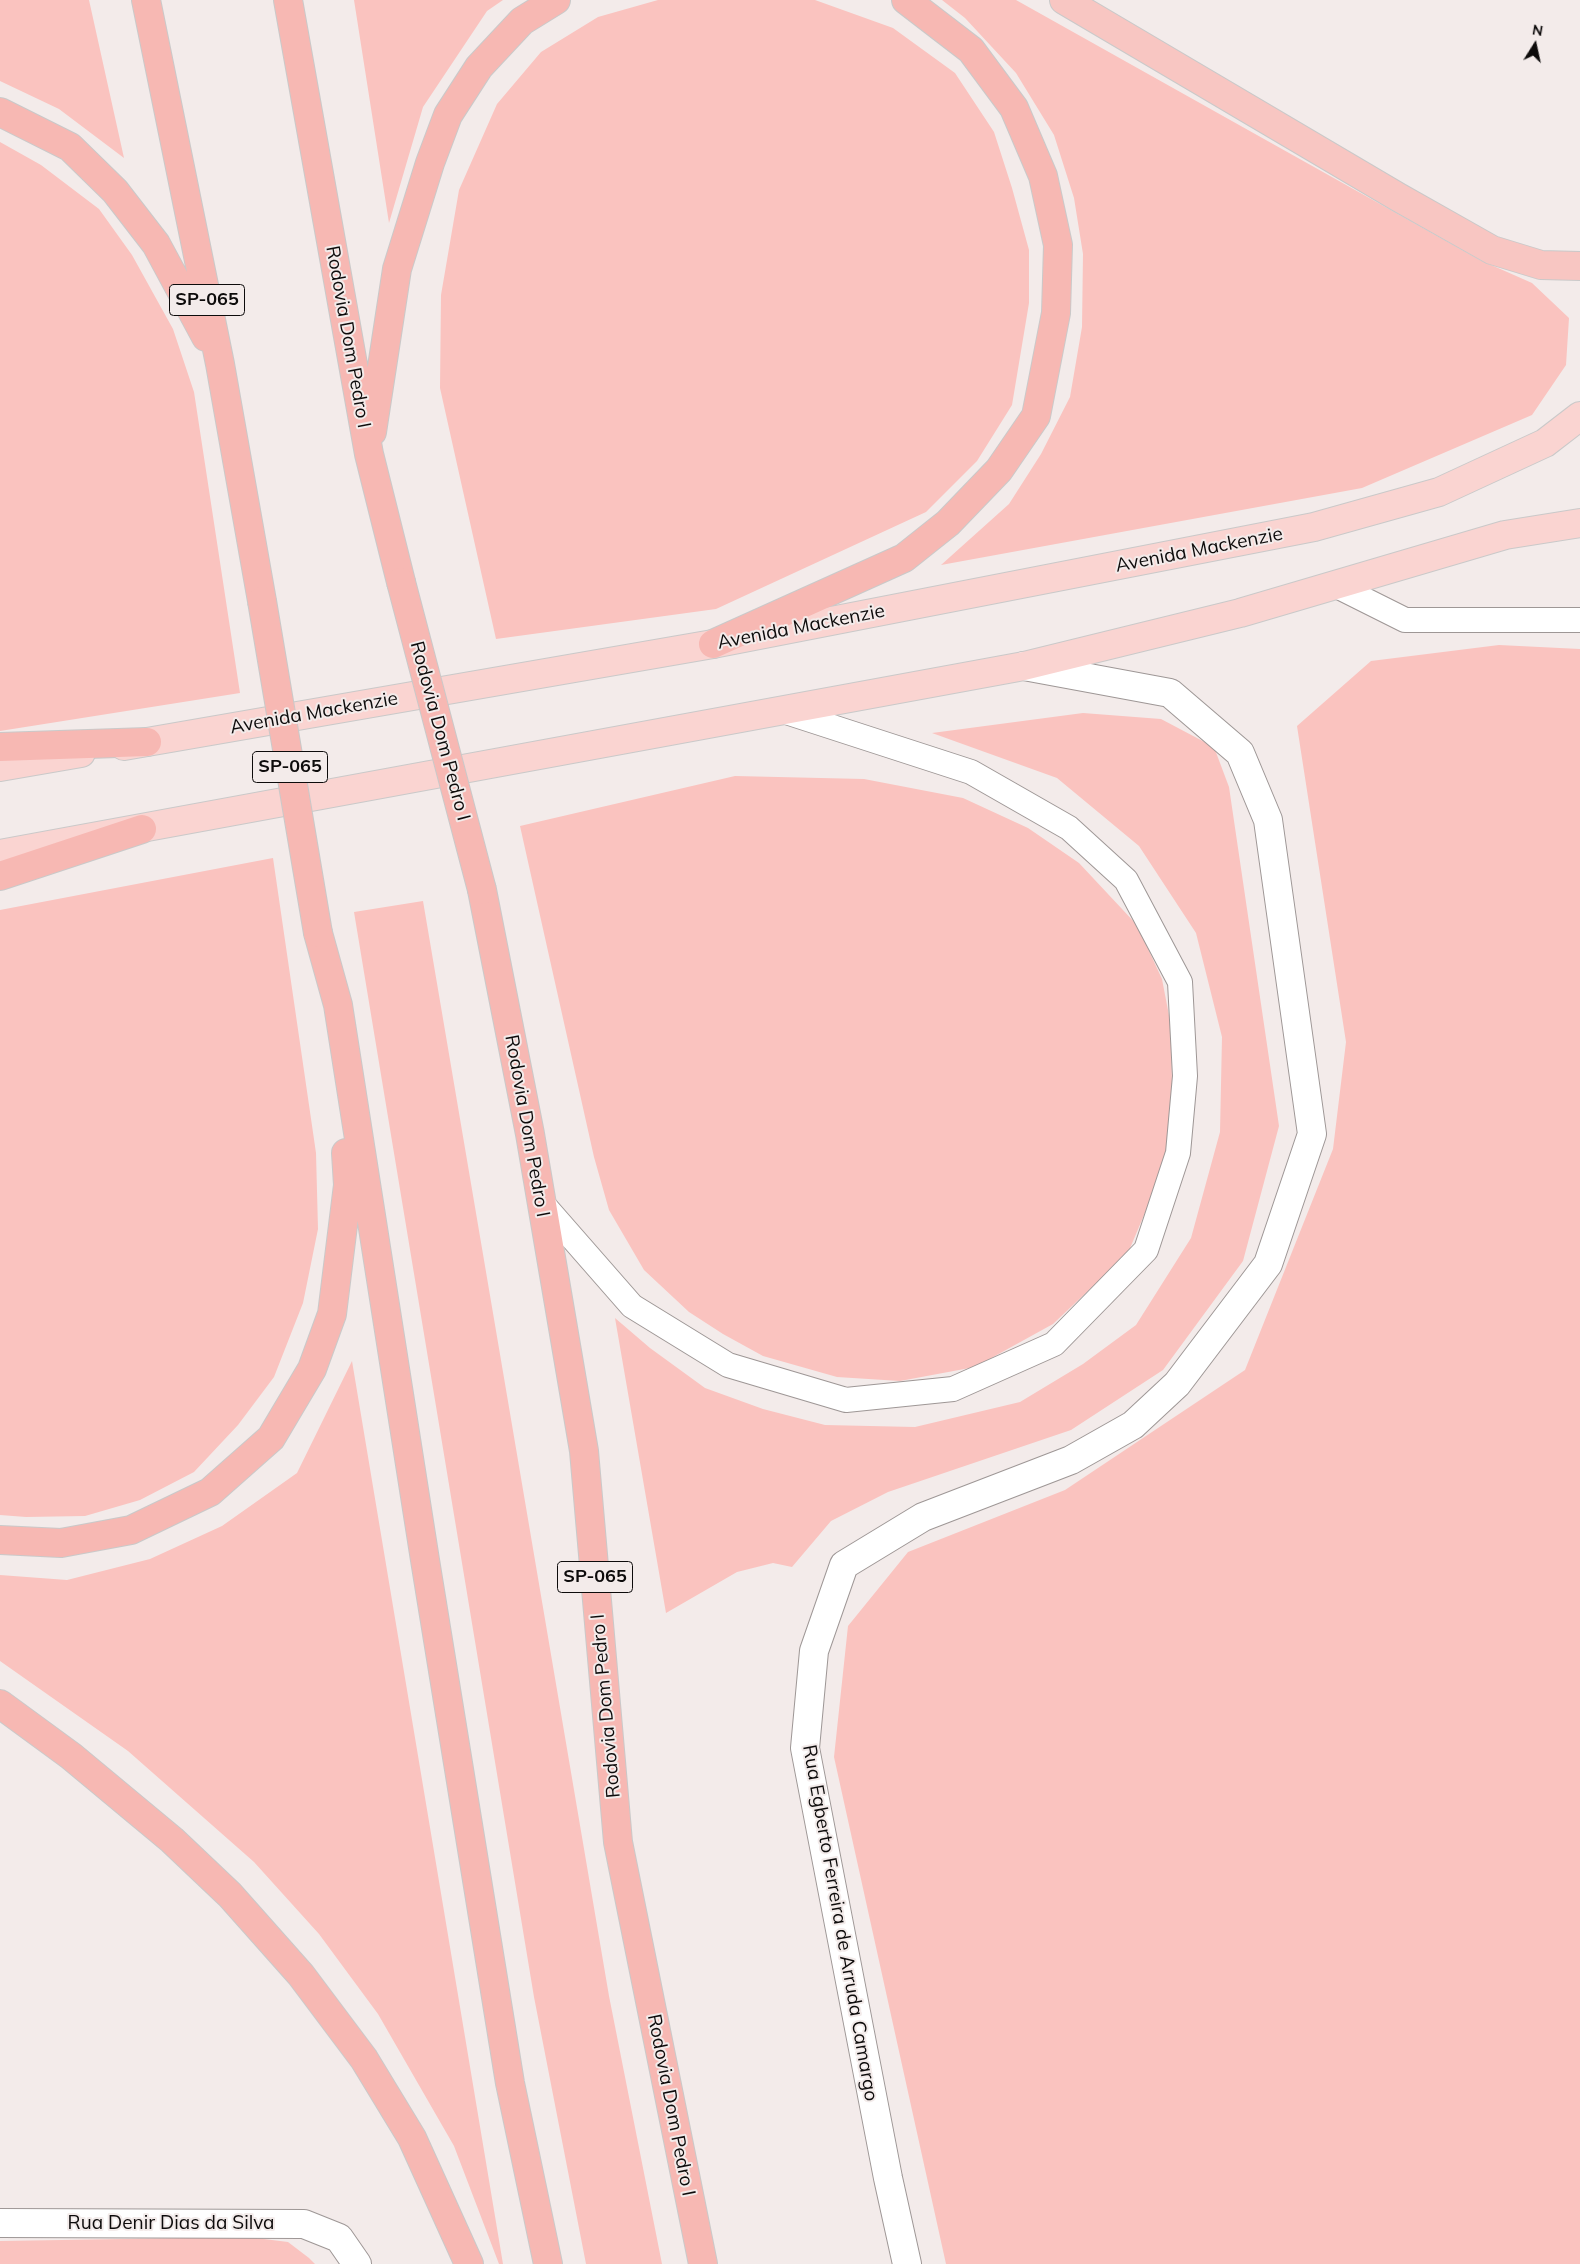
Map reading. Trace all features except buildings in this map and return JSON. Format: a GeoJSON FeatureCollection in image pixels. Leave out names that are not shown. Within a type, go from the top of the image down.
{"type":"FeatureCollection","features":[{"type":"Feature","properties":{"kind":"highway","name":"SP-065"},"geometry":{"type":"LineString","coordinates":[[146,0],[220,364],[318,933],[338,1004],[422,1541],[510,2083],[548,2264]]}},
{"type":"Feature","properties":{"kind":"highway","name":"Rodovia Dom Pedro I"},"geometry":{"type":"LineString","coordinates":[[288,0],[369,454],[482,890],[530,1134],[584,1451],[618,1842],[702,2264]]}},
{"type":"Feature","properties":{"kind":"highway"},"geometry":{"type":"LineString","coordinates":[[369,454],[397,269],[430,163],[448,115],[479,67],[491,54],[522,21],[556,0]]}},
{"type":"Feature","properties":{"kind":"highway"},"geometry":{"type":"LineString","coordinates":[[713,644],[904,558],[948,523],[999,470],[1036,416],[1056,313],[1058,245],[1043,176],[1014,108],[971,50],[906,0]]}},
{"type":"Feature","properties":{"kind":"highway"},"geometry":{"type":"LineString","coordinates":[[1064,0],[1398,197],[1492,250],[1541,265],[1580,266]]}},
{"type":"Feature","properties":{"kind":"highway"},"geometry":{"type":"LineString","coordinates":[[0,112],[70,147],[115,191],[156,244],[220,364]]}},
{"type":"Feature","properties":{"kind":"highway"},"geometry":{"type":"LineString","coordinates":[[0,747],[147,742]]}},
{"type":"Feature","properties":{"kind":"highway"},"geometry":{"type":"LineString","coordinates":[[0,876],[142,829]]}},
{"type":"Feature","properties":{"kind":"highway"},"geometry":{"type":"LineString","coordinates":[[0,1540],[61,1543],[131,1530],[210,1492],[271,1438],[312,1370],[332,1314],[348,1186],[338,1004]]}},
{"type":"Feature","properties":{"kind":"highway"},"geometry":{"type":"LineString","coordinates":[[0,1704],[71,1756],[172,1840],[230,1895],[301,1975],[364,2059],[412,2138],[469,2264]]}},
{"type":"Feature","properties":{"kind":"main road","name":"Avenida Mackenzie"},"geometry":{"type":"LineString","coordinates":[[0,767],[713,644],[1314,527],[1439,492],[1545,443],[1580,416]]}},
{"type":"Feature","properties":{"kind":"main road"},"geometry":{"type":"LineString","coordinates":[[0,854],[1024,666],[1240,614],[1505,535],[1580,523]]}},
{"type":"Feature","properties":{"kind":"street","name":"Rua Egberto Ferreira de Arruda Camargo"},"geometry":{"type":"LineString","coordinates":[[907,2264],[888,2178],[805,1748],[814,1651],[844,1565],[923,1517],[1071,1460],[1133,1425],[1146,1414],[1177,1384],[1268,1264],[1312,1134],[1268,820],[1240,753],[1170,693],[1024,666]]}},
{"type":"Feature","properties":{"kind":"street","name":"Rua Denir Dias da Silva"},"geometry":{"type":"LineString","coordinates":[[0,2223],[304,2224],[339,2238],[357,2264]]}},
{"type":"Feature","properties":{"kind":"lane"},"geometry":{"type":"LineString","coordinates":[[1337,586],[1405,620],[1580,620]]}},
{"type":"Feature","properties":{"kind":"lane"},"geometry":{"type":"LineString","coordinates":[[541,1202],[632,1306],[728,1365],[846,1400],[952,1389],[1054,1344],[1146,1250],[1178,1153],[1185,1076],[1180,982],[1126,880],[1069,828],[971,772],[783,711]]}},
{"type":"Feature","properties":{"kind":"shaded area"},"geometry":{"type":"Polygon","coordinates":[[[0,0],[89,0],[124,158],[59,109],[0,81],[0,0]]]}},
{"type":"Feature","properties":{"kind":"shaded area"},"geometry":{"type":"Polygon","coordinates":[[[354,0],[503,0],[487,11],[423,107],[389,223],[354,0]]]}},
{"type":"Feature","properties":{"kind":"shaded area"},"geometry":{"type":"Polygon","coordinates":[[[658,0],[815,0],[893,28],[955,73],[994,132],[1029,250],[1029,303],[1012,405],[977,461],[926,512],[716,609],[496,639],[440,388],[441,295],[459,190],[497,104],[541,52],[598,17],[658,0]]]}},
{"type":"Feature","properties":{"kind":"shaded area"},"geometry":{"type":"Polygon","coordinates":[[[942,0],[1016,0],[1480,260],[1532,283],[1569,318],[1566,365],[1532,415],[1362,488],[941,565],[1009,504],[1041,454],[1070,397],[1082,327],[1083,254],[1074,198],[1054,135],[1016,73],[965,18],[942,0]]]}},
{"type":"Feature","properties":{"kind":"shaded area"},"geometry":{"type":"Polygon","coordinates":[[[0,142],[41,165],[99,209],[132,255],[173,329],[194,392],[240,693],[0,731],[0,142]]]}},
{"type":"Feature","properties":{"kind":"shaded area"},"geometry":{"type":"Polygon","coordinates":[[[1499,645],[1580,649],[1580,2264],[946,2264],[834,1757],[848,1626],[908,1552],[1065,1490],[1245,1370],[1333,1149],[1346,1042],[1297,726],[1371,661],[1499,645]]]}},
{"type":"Feature","properties":{"kind":"shaded area"},"geometry":{"type":"Polygon","coordinates":[[[1083,713],[1161,719],[1214,747],[1229,787],[1279,1126],[1243,1261],[1163,1370],[1071,1430],[888,1492],[831,1521],[792,1567],[773,1563],[737,1572],[666,1613],[615,1318],[650,1348],[705,1388],[763,1409],[825,1425],[915,1427],[1020,1402],[1083,1364],[1136,1325],[1191,1238],[1220,1132],[1222,1037],[1196,933],[1139,846],[1057,778],[932,733],[1083,713]]]}},
{"type":"Feature","properties":{"kind":"shaded area"},"geometry":{"type":"Polygon","coordinates":[[[735,776],[864,779],[963,798],[1028,828],[1079,863],[1137,925],[1162,979],[1171,1026],[1172,1085],[1168,1158],[1128,1253],[1053,1324],[975,1367],[900,1381],[837,1377],[763,1356],[723,1334],[689,1312],[644,1270],[609,1210],[594,1157],[520,826],[735,776]]]}},
{"type":"Feature","properties":{"kind":"shaded area"},"geometry":{"type":"Polygon","coordinates":[[[273,858],[316,1153],[318,1229],[303,1303],[274,1377],[238,1425],[194,1472],[140,1500],[85,1516],[26,1517],[0,1515],[0,910],[273,858]]]}},
{"type":"Feature","properties":{"kind":"shaded area"},"geometry":{"type":"Polygon","coordinates":[[[423,901],[609,1996],[662,2264],[586,2264],[534,1997],[354,912],[423,901]]]}},
{"type":"Feature","properties":{"kind":"shaded area"},"geometry":{"type":"Polygon","coordinates":[[[352,1361],[503,2264],[499,2264],[454,2146],[378,2014],[319,1934],[254,1862],[128,1751],[0,1661],[0,1575],[67,1580],[150,1559],[222,1526],[297,1473],[352,1361]]]}},
{"type":"Feature","properties":{"kind":"shaded area"},"geometry":{"type":"Polygon","coordinates":[[[248,2237],[288,2242],[315,2264],[0,2264],[0,2241],[248,2237]]]}}]}
